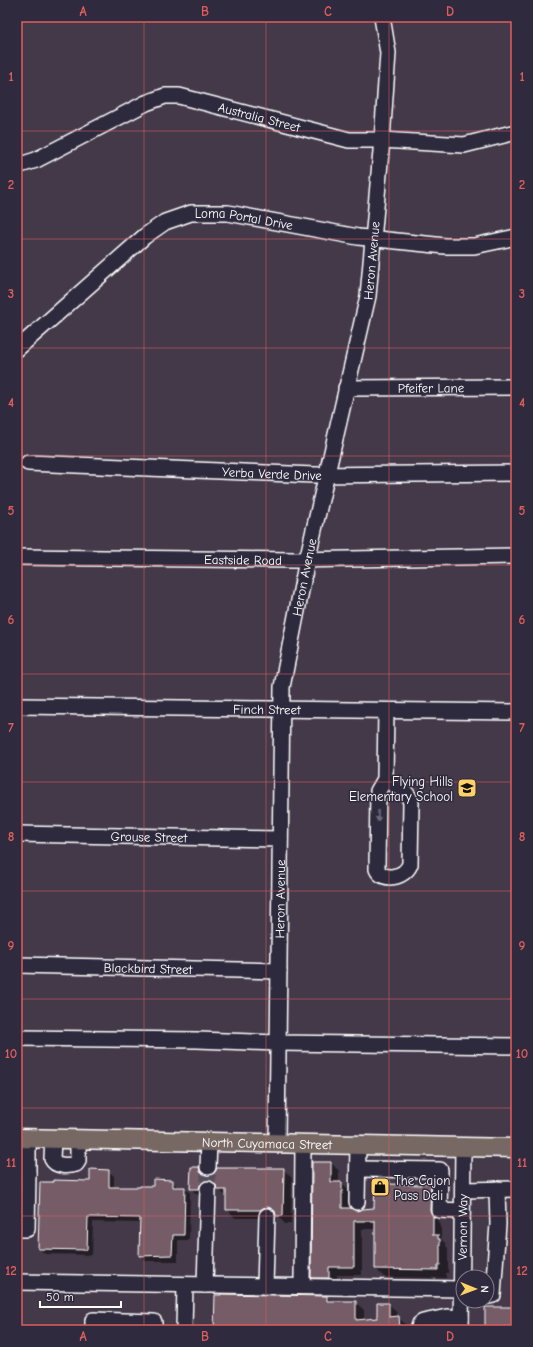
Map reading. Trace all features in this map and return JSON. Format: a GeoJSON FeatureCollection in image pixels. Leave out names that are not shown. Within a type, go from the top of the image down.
{"type":"FeatureCollection","features":[{"type":"Feature","properties":{"kind":"main road","name":"North Cuyamaca Street"},"geometry":{"type":"LineString","coordinates":[[23,1138],[516,1148]]}},
{"type":"Feature","properties":{"kind":"street","name":"Heron Avenue"},"geometry":{"type":"LineString","coordinates":[[277,1143],[280,839],[283,710],[282,686],[307,560],[368,296],[388,53],[382,17]]}},
{"type":"Feature","properties":{"kind":"street","name":"Australia Street"},"geometry":{"type":"LineString","coordinates":[[17,166],[36,160],[146,103],[165,96],[179,96],[349,140],[382,140],[464,145],[516,132]]}},
{"type":"Feature","properties":{"kind":"street","name":"Loma Portal Drive"},"geometry":{"type":"LineString","coordinates":[[17,349],[144,236],[165,222],[191,213],[228,213],[358,237],[445,246],[474,246],[516,237]]}},
{"type":"Feature","properties":{"kind":"street","name":"Pfeifer Lane"},"geometry":{"type":"LineString","coordinates":[[346,388],[516,386]]}},
{"type":"Feature","properties":{"kind":"street","name":"Yerba Verde Drive"},"geometry":{"type":"LineString","coordinates":[[28,463],[326,474],[516,473]]}},
{"type":"Feature","properties":{"kind":"street","name":"Eastside Road"},"geometry":{"type":"LineString","coordinates":[[17,557],[307,560],[516,556]]}},
{"type":"Feature","properties":{"kind":"street","name":"Finch Street"},"geometry":{"type":"LineString","coordinates":[[17,706],[516,712]]}},
{"type":"Feature","properties":{"kind":"street"},"geometry":{"type":"LineString","coordinates":[[385,779],[406,792],[411,803],[410,864],[407,871],[397,876],[385,876],[378,872],[377,869],[378,791],[385,779],[386,711]]}},
{"type":"Feature","properties":{"kind":"street","name":"Grouse Street"},"geometry":{"type":"LineString","coordinates":[[17,834],[280,839]]}},
{"type":"Feature","properties":{"kind":"street","name":"Blackbird Street"},"geometry":{"type":"LineString","coordinates":[[17,965],[279,971]]}},
{"type":"Feature","properties":{"kind":"street"},"geometry":{"type":"LineString","coordinates":[[17,1038],[196,1040],[278,1044],[516,1046]]}},
{"type":"Feature","properties":{"kind":"street"},"geometry":{"type":"LineString","coordinates":[[17,1229],[27,1229],[22,1172],[23,1138]]}},
{"type":"Feature","properties":{"kind":"street"},"geometry":{"type":"LineString","coordinates":[[53,1139],[53,1162],[57,1165],[76,1164],[78,1161],[78,1139]]}},
{"type":"Feature","properties":{"kind":"street"},"geometry":{"type":"LineString","coordinates":[[208,1167],[209,1142]]}},
{"type":"Feature","properties":{"kind":"street"},"geometry":{"type":"LineString","coordinates":[[302,1286],[303,1143]]}},
{"type":"Feature","properties":{"kind":"street"},"geometry":{"type":"LineString","coordinates":[[357,1202],[358,1145]]}},
{"type":"Feature","properties":{"kind":"street","name":"Vernon Way"},"geometry":{"type":"LineString","coordinates":[[462,1269],[464,1147]]}},
{"type":"Feature","properties":{"kind":"street"},"geometry":{"type":"LineString","coordinates":[[358,1169],[440,1170],[439,1210],[462,1211]]}},
{"type":"Feature","properties":{"kind":"street"},"geometry":{"type":"LineString","coordinates":[[206,1285],[208,1189]]}},
{"type":"Feature","properties":{"kind":"street"},"geometry":{"type":"LineString","coordinates":[[495,1269],[498,1224],[497,1189]]}},
{"type":"Feature","properties":{"kind":"street"},"geometry":{"type":"LineString","coordinates":[[463,1190],[516,1189]]}},
{"type":"Feature","properties":{"kind":"street"},"geometry":{"type":"LineString","coordinates":[[265,1286],[267,1216]]}},
{"type":"Feature","properties":{"kind":"street"},"geometry":{"type":"LineString","coordinates":[[17,1282],[302,1286],[455,1292]]}},
{"type":"Feature","properties":{"kind":"street"},"geometry":{"type":"LineString","coordinates":[[184,1285],[184,1330]]}},
{"type":"Feature","properties":{"kind":"street","name":"Vernon Way"},"geometry":{"type":"LineString","coordinates":[[461,1309],[461,1324]]}},
{"type":"Feature","properties":{"kind":"street"},"geometry":{"type":"LineString","coordinates":[[418,1330],[420,1324],[423,1322],[447,1317],[461,1324]]}},
{"type":"Feature","properties":{"kind":"street"},"geometry":{"type":"LineString","coordinates":[[92,1330],[93,1320],[154,1322],[154,1330]]}},
{"type":"Feature","properties":{"kind":"building"},"geometry":{"type":"Polygon","coordinates":[[[312,1162],[331,1162],[331,1182],[342,1182],[342,1208],[351,1208],[356,1211],[374,1208],[375,1181],[390,1181],[390,1184],[421,1185],[421,1183],[431,1183],[430,1210],[433,1216],[433,1235],[438,1235],[438,1239],[440,1239],[440,1265],[438,1265],[438,1270],[375,1269],[375,1221],[354,1221],[354,1267],[329,1267],[329,1278],[311,1278],[312,1162]]]}},
{"type":"Feature","properties":{"kind":"building"},"geometry":{"type":"Polygon","coordinates":[[[191,1167],[199,1167],[200,1172],[208,1176],[212,1175],[217,1168],[284,1168],[283,1216],[276,1216],[275,1211],[268,1207],[260,1210],[226,1210],[226,1190],[217,1190],[216,1185],[212,1181],[204,1181],[200,1185],[199,1189],[190,1189],[191,1167]]]}},
{"type":"Feature","properties":{"kind":"building"},"geometry":{"type":"Polygon","coordinates":[[[90,1169],[109,1170],[109,1187],[153,1186],[153,1179],[173,1180],[173,1187],[185,1187],[184,1235],[173,1235],[172,1255],[139,1256],[140,1218],[88,1217],[87,1250],[38,1249],[40,1182],[53,1182],[53,1180],[90,1181],[90,1169]]]}},
{"type":"Feature","properties":{"kind":"building"},"geometry":{"type":"Polygon","coordinates":[[[215,1295],[327,1296],[327,1301],[356,1301],[356,1320],[377,1318],[377,1303],[389,1303],[389,1317],[399,1316],[400,1330],[214,1330],[215,1295]]]}},
{"type":"Feature","properties":{"kind":"building"},"geometry":{"type":"Polygon","coordinates":[[[495,1307],[516,1307],[516,1330],[485,1330],[485,1309],[495,1309],[495,1307]]]}},
{"type":"Feature","properties":{"kind":"tunnel"},"geometry":{"type":"LineString","coordinates":[[208,1167],[208,1189]]}},
{"type":"Feature","properties":{"kind":"place","name":"Flying Hills Elementary School"},"geometry":{"type":"Point","coordinates":[467,788]}},
{"type":"Feature","properties":{"kind":"place","name":"The Cajon Pass Deli"},"geometry":{"type":"Point","coordinates":[380,1187]}}]}
